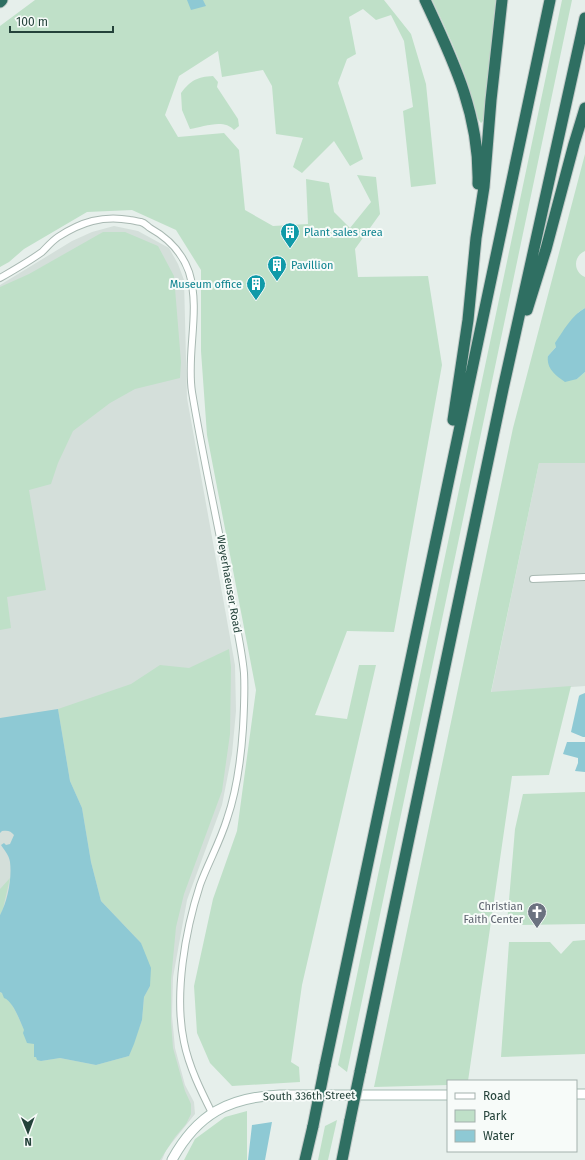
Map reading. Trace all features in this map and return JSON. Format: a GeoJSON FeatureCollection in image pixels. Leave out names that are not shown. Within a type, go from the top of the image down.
{"type":"FeatureCollection","features":[{"type":"Feature","properties":{"kind":"highway"},"geometry":{"type":"LineString","coordinates":[[425,0],[460,78],[472,123],[477,155],[478,178],[476,238]]}},
{"type":"Feature","properties":{"kind":"highway"},"geometry":{"type":"LineString","coordinates":[[305,1160],[550,0]]}},
{"type":"Feature","properties":{"kind":"highway"},"geometry":{"type":"LineString","coordinates":[[439,520],[468,320],[476,238],[484,187],[501,4]]}},
{"type":"Feature","properties":{"kind":"highway"},"geometry":{"type":"LineString","coordinates":[[342,1160],[503,389],[585,20]]}},
{"type":"Feature","properties":{"kind":"highway"},"geometry":{"type":"LineString","coordinates":[[503,389],[546,249],[585,108]]}},
{"type":"Feature","properties":{"kind":"main road","name":"South 336th Street"},"geometry":{"type":"LineString","coordinates":[[172,1160],[185,1140],[200,1122],[224,1106],[237,1101],[262,1096],[447,1095]]}},
{"type":"Feature","properties":{"kind":"street","name":"Weyerhaeuser Road"},"geometry":{"type":"LineString","coordinates":[[0,278],[17,269],[43,251],[57,238],[80,225],[100,218],[119,218],[141,222],[160,233],[172,243],[188,270],[192,289],[193,305],[192,389],[230,587],[244,673],[243,730],[240,762],[233,798],[224,828],[201,884],[191,917],[182,972],[181,1021],[184,1042],[193,1071],[212,1113]]}},
{"type":"Feature","properties":{"kind":"street"},"geometry":{"type":"LineString","coordinates":[[533,579],[585,577]]}},
{"type":"Feature","properties":{"kind":"shaded area"},"geometry":{"type":"Polygon","coordinates":[[[114,226],[138,231],[169,248],[178,264],[184,280],[187,398],[235,665],[236,711],[232,754],[222,805],[187,900],[173,977],[172,1016],[175,1048],[185,1085],[194,1102],[195,1114],[166,1150],[162,1160],[0,1160],[0,285],[72,241],[92,232],[114,226]]]}},
{"type":"Feature","properties":{"kind":"shaded area"},"geometry":{"type":"Polygon","coordinates":[[[539,463],[585,463],[585,686],[491,693],[539,463]]]}},
{"type":"Feature","properties":{"kind":"green space"},"geometry":{"type":"Polygon","coordinates":[[[35,0],[384,0],[411,34],[426,84],[436,184],[411,187],[403,111],[413,107],[404,41],[391,15],[376,20],[363,9],[349,17],[356,54],[347,59],[338,83],[363,159],[350,166],[334,141],[302,173],[293,167],[303,138],[276,134],[272,86],[263,70],[222,77],[218,51],[179,76],[165,115],[178,137],[224,133],[239,150],[245,210],[273,226],[308,224],[306,179],[329,183],[334,212],[350,228],[371,202],[357,175],[376,177],[380,214],[355,249],[358,277],[428,276],[442,365],[394,632],[347,631],[315,715],[347,719],[359,665],[376,665],[302,985],[291,1062],[299,1067],[300,1082],[232,1086],[210,1063],[197,1033],[194,986],[213,899],[237,831],[256,690],[207,435],[201,351],[201,270],[176,230],[132,210],[87,212],[24,249],[9,262],[0,267],[0,26],[35,0]]]}},
{"type":"Feature","properties":{"kind":"green space"},"geometry":{"type":"Polygon","coordinates":[[[432,0],[496,0],[484,120],[481,123],[478,119],[458,58],[432,0]]]}},
{"type":"Feature","properties":{"kind":"green space"},"geometry":{"type":"Polygon","coordinates":[[[562,0],[572,0],[347,1072],[338,1065],[562,0]]]}},
{"type":"Feature","properties":{"kind":"green space"},"geometry":{"type":"Polygon","coordinates":[[[213,76],[218,82],[217,87],[238,119],[239,126],[234,130],[225,124],[213,124],[190,129],[182,110],[181,93],[191,82],[203,77],[213,76]]]}},
{"type":"Feature","properties":{"kind":"green space"},"geometry":{"type":"Polygon","coordinates":[[[585,154],[585,251],[578,256],[576,264],[578,272],[585,277],[585,308],[579,312],[556,347],[548,356],[577,379],[585,372],[585,463],[539,463],[491,692],[571,686],[549,775],[512,776],[468,1080],[447,1080],[447,1085],[374,1087],[513,428],[585,154]]]}},
{"type":"Feature","properties":{"kind":"green space"},"geometry":{"type":"Polygon","coordinates":[[[103,232],[125,232],[158,246],[174,276],[181,362],[180,378],[135,389],[110,403],[73,431],[58,463],[51,484],[29,490],[46,590],[7,597],[11,628],[0,630],[0,287],[29,274],[103,232]]]}},
{"type":"Feature","properties":{"kind":"green space"},"geometry":{"type":"Polygon","coordinates":[[[229,649],[231,667],[230,734],[222,791],[184,894],[176,927],[171,980],[171,1022],[173,1048],[185,1091],[191,1104],[191,1114],[186,1124],[175,1137],[160,1160],[0,1160],[0,992],[11,1003],[25,1031],[33,1042],[36,1056],[41,1061],[60,1058],[96,1065],[129,1056],[142,1020],[144,997],[150,986],[141,943],[101,901],[91,862],[82,808],[70,781],[58,709],[131,684],[160,665],[189,668],[229,649]]]}},
{"type":"Feature","properties":{"kind":"green space"},"geometry":{"type":"Polygon","coordinates":[[[585,792],[585,924],[520,925],[510,922],[508,915],[515,829],[523,794],[585,792]]]}},
{"type":"Feature","properties":{"kind":"green space"},"geometry":{"type":"Polygon","coordinates":[[[10,878],[3,909],[0,915],[0,889],[10,878]]]}},
{"type":"Feature","properties":{"kind":"green space"},"geometry":{"type":"Polygon","coordinates":[[[585,940],[585,1054],[501,1057],[509,942],[550,942],[561,954],[573,941],[585,940]]]}},
{"type":"Feature","properties":{"kind":"green space"},"geometry":{"type":"Polygon","coordinates":[[[247,1111],[247,1160],[184,1160],[195,1139],[225,1117],[247,1111]]]}},
{"type":"Feature","properties":{"kind":"green space"},"geometry":{"type":"Polygon","coordinates":[[[337,1120],[328,1160],[318,1160],[325,1126],[337,1120]]]}},
{"type":"Feature","properties":{"kind":"water"},"geometry":{"type":"Polygon","coordinates":[[[187,0],[203,0],[206,6],[191,10],[187,0]]]}},
{"type":"Feature","properties":{"kind":"water"},"geometry":{"type":"Polygon","coordinates":[[[585,308],[585,372],[577,379],[565,382],[550,368],[548,364],[548,356],[556,347],[555,343],[568,324],[580,311],[585,308]]]}},
{"type":"Feature","properties":{"kind":"water"},"geometry":{"type":"Polygon","coordinates":[[[585,693],[585,737],[583,737],[571,732],[579,696],[585,693]]]}},
{"type":"Feature","properties":{"kind":"water"},"geometry":{"type":"Polygon","coordinates":[[[58,709],[70,781],[82,808],[91,862],[101,901],[141,943],[151,968],[150,986],[144,997],[142,1020],[129,1056],[96,1065],[60,1058],[41,1061],[37,1060],[36,1057],[34,1057],[34,1044],[27,1043],[23,1033],[24,1030],[16,1012],[0,992],[0,915],[10,882],[9,857],[1,845],[4,843],[6,845],[10,844],[14,835],[8,831],[2,831],[0,833],[0,718],[58,709]]]}},
{"type":"Feature","properties":{"kind":"water"},"geometry":{"type":"Polygon","coordinates":[[[567,742],[585,742],[585,772],[575,771],[578,758],[563,754],[567,742]]]}},
{"type":"Feature","properties":{"kind":"water"},"geometry":{"type":"Polygon","coordinates":[[[272,1122],[265,1160],[248,1160],[252,1125],[272,1122]]]}},
{"type":"Feature","properties":{"kind":"place","name":"Plant sales area"},"geometry":{"type":"Point","coordinates":[290,249]}},
{"type":"Feature","properties":{"kind":"place","name":"Pavillion"},"geometry":{"type":"Point","coordinates":[277,282]}},
{"type":"Feature","properties":{"kind":"place","name":"Museum office"},"geometry":{"type":"Point","coordinates":[256,301]}},
{"type":"Feature","properties":{"kind":"place","name":"Christian Faith Center"},"geometry":{"type":"Point","coordinates":[537,929]}}]}
